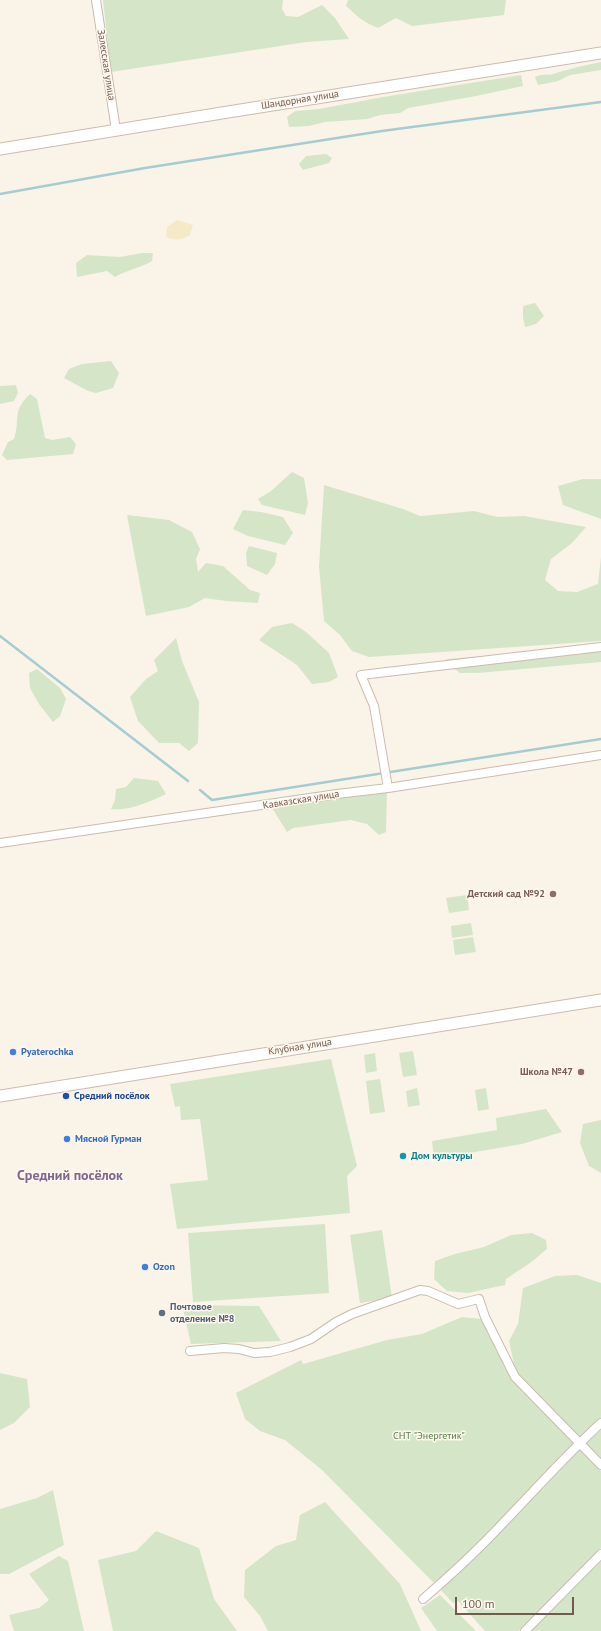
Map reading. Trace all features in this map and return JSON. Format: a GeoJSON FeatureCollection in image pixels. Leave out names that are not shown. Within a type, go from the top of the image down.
{"type":"FeatureCollection","features":[{"type":"Feature","properties":{"kind":"street","name":"Залесская улица"},"geometry":{"type":"LineString","coordinates":[[96,0],[116,130]]}},
{"type":"Feature","properties":{"kind":"street","name":"Шандорная улица"},"geometry":{"type":"LineString","coordinates":[[0,150],[116,130],[601,53]]}},
{"type":"Feature","properties":{"kind":"street"},"geometry":{"type":"LineString","coordinates":[[388,784],[374,706],[361,674],[601,647]]}},
{"type":"Feature","properties":{"kind":"street","name":"Кавказская улица"},"geometry":{"type":"LineString","coordinates":[[0,842],[337,794],[388,784],[601,755]]}},
{"type":"Feature","properties":{"kind":"street","name":"Клубная улица"},"geometry":{"type":"LineString","coordinates":[[0,1096],[601,1000]]}},
{"type":"Feature","properties":{"kind":"street"},"geometry":{"type":"LineString","coordinates":[[190,1351],[224,1348],[254,1352],[270,1352],[290,1347],[311,1339],[336,1322],[352,1314],[420,1290],[428,1291],[458,1304],[479,1299],[485,1317],[516,1377],[601,1465]]}},
{"type":"Feature","properties":{"kind":"street"},"geometry":{"type":"LineString","coordinates":[[423,1599],[454,1572],[499,1528],[601,1423]]}},
{"type":"Feature","properties":{"kind":"street"},"geometry":{"type":"LineString","coordinates":[[525,1631],[601,1554]]}},
{"type":"Feature","properties":{"kind":"green space"},"geometry":{"type":"Polygon","coordinates":[[[103,0],[283,0],[282,9],[286,16],[298,17],[322,5],[335,18],[349,39],[306,42],[111,72],[103,0]]]}},
{"type":"Feature","properties":{"kind":"green space"},"geometry":{"type":"Polygon","coordinates":[[[348,0],[506,0],[504,15],[412,26],[396,18],[378,28],[368,24],[346,6],[348,0]]]}},
{"type":"Feature","properties":{"kind":"green space"},"geometry":{"type":"Polygon","coordinates":[[[601,62],[601,70],[570,75],[558,81],[538,85],[535,77],[553,74],[601,62]]]}},
{"type":"Feature","properties":{"kind":"green space"},"geometry":{"type":"Polygon","coordinates":[[[521,75],[523,86],[408,108],[400,113],[380,115],[367,119],[325,122],[309,126],[289,127],[287,117],[295,111],[319,109],[383,97],[521,75]]]}},
{"type":"Feature","properties":{"kind":"green space"},"geometry":{"type":"Polygon","coordinates":[[[326,154],[332,158],[329,163],[303,170],[299,164],[306,156],[326,154]]]}},
{"type":"Feature","properties":{"kind":"green space"},"geometry":{"type":"Polygon","coordinates":[[[142,253],[153,253],[152,261],[115,277],[107,271],[77,277],[76,263],[87,255],[120,257],[142,253]]]}},
{"type":"Feature","properties":{"kind":"green space"},"geometry":{"type":"Polygon","coordinates":[[[535,303],[544,316],[536,324],[525,327],[523,306],[535,303]]]}},
{"type":"Feature","properties":{"kind":"green space"},"geometry":{"type":"Polygon","coordinates":[[[111,361],[119,373],[113,388],[96,393],[88,391],[64,378],[69,369],[82,364],[111,361]]]}},
{"type":"Feature","properties":{"kind":"green space"},"geometry":{"type":"Polygon","coordinates":[[[16,385],[18,393],[14,401],[0,404],[0,386],[16,385]]]}},
{"type":"Feature","properties":{"kind":"green space"},"geometry":{"type":"Polygon","coordinates":[[[30,394],[37,399],[45,438],[52,440],[70,437],[76,444],[73,454],[7,460],[2,455],[8,442],[14,439],[18,411],[24,400],[30,394]]]}},
{"type":"Feature","properties":{"kind":"green space"},"geometry":{"type":"Polygon","coordinates":[[[292,472],[304,478],[308,503],[305,515],[262,505],[258,499],[271,491],[292,472]]]}},
{"type":"Feature","properties":{"kind":"green space"},"geometry":{"type":"Polygon","coordinates":[[[583,479],[601,479],[601,519],[563,505],[558,486],[583,479]]]}},
{"type":"Feature","properties":{"kind":"green space"},"geometry":{"type":"Polygon","coordinates":[[[324,485],[403,509],[420,516],[474,511],[497,517],[524,516],[586,527],[572,543],[551,559],[545,580],[558,591],[577,592],[598,584],[601,557],[601,641],[369,657],[352,651],[340,635],[324,621],[319,567],[324,485]]]}},
{"type":"Feature","properties":{"kind":"green space"},"geometry":{"type":"Polygon","coordinates":[[[243,510],[283,517],[293,533],[285,545],[248,536],[233,529],[243,510]]]}},
{"type":"Feature","properties":{"kind":"green space"},"geometry":{"type":"Polygon","coordinates":[[[127,515],[169,520],[192,532],[200,549],[196,559],[198,572],[206,563],[223,566],[250,590],[260,593],[258,603],[205,598],[189,607],[146,616],[127,515]]]}},
{"type":"Feature","properties":{"kind":"green space"},"geometry":{"type":"Polygon","coordinates":[[[249,546],[277,553],[275,564],[267,575],[247,566],[246,553],[249,546]]]}},
{"type":"Feature","properties":{"kind":"green space"},"geometry":{"type":"Polygon","coordinates":[[[292,623],[306,632],[329,653],[338,677],[329,682],[312,684],[297,665],[259,640],[272,627],[292,623]]]}},
{"type":"Feature","properties":{"kind":"green space"},"geometry":{"type":"Polygon","coordinates":[[[176,638],[182,661],[199,702],[198,743],[189,751],[179,743],[159,743],[138,721],[130,697],[146,679],[158,671],[154,660],[176,638]]]}},
{"type":"Feature","properties":{"kind":"green space"},"geometry":{"type":"Polygon","coordinates":[[[601,647],[601,662],[478,673],[460,673],[453,668],[446,659],[601,647]]]}},
{"type":"Feature","properties":{"kind":"green space"},"geometry":{"type":"Polygon","coordinates":[[[37,669],[60,688],[66,699],[60,716],[53,722],[39,704],[30,688],[29,673],[37,669]]]}},
{"type":"Feature","properties":{"kind":"green space"},"geometry":{"type":"Polygon","coordinates":[[[134,778],[158,781],[166,794],[146,803],[125,809],[111,809],[115,800],[116,789],[126,787],[134,778]]]}},
{"type":"Feature","properties":{"kind":"green space"},"geometry":{"type":"Polygon","coordinates":[[[387,792],[386,832],[379,835],[367,824],[351,820],[293,828],[287,832],[272,808],[322,799],[387,792]]]}},
{"type":"Feature","properties":{"kind":"green space"},"geometry":{"type":"Polygon","coordinates":[[[467,895],[469,910],[449,913],[446,898],[467,895]]]}},
{"type":"Feature","properties":{"kind":"green space"},"geometry":{"type":"Polygon","coordinates":[[[471,923],[473,935],[452,938],[451,926],[471,923]]]}},
{"type":"Feature","properties":{"kind":"green space"},"geometry":{"type":"Polygon","coordinates":[[[473,937],[476,952],[455,955],[453,940],[473,937]]]}},
{"type":"Feature","properties":{"kind":"green space"},"geometry":{"type":"Polygon","coordinates":[[[413,1051],[417,1075],[403,1077],[399,1053],[413,1051]]]}},
{"type":"Feature","properties":{"kind":"green space"},"geometry":{"type":"Polygon","coordinates":[[[375,1053],[377,1071],[366,1073],[364,1055],[375,1053]]]}},
{"type":"Feature","properties":{"kind":"green space"},"geometry":{"type":"Polygon","coordinates":[[[331,1059],[357,1166],[347,1176],[350,1213],[177,1229],[170,1184],[208,1180],[200,1119],[181,1120],[180,1106],[175,1107],[170,1084],[331,1059]]]}},
{"type":"Feature","properties":{"kind":"green space"},"geometry":{"type":"Polygon","coordinates":[[[380,1079],[385,1112],[370,1114],[366,1081],[380,1079]]]}},
{"type":"Feature","properties":{"kind":"green space"},"geometry":{"type":"Polygon","coordinates":[[[417,1088],[420,1105],[408,1107],[406,1091],[417,1088]]]}},
{"type":"Feature","properties":{"kind":"green space"},"geometry":{"type":"Polygon","coordinates":[[[486,1088],[489,1109],[478,1111],[475,1090],[486,1088]]]}},
{"type":"Feature","properties":{"kind":"green space"},"geometry":{"type":"Polygon","coordinates":[[[546,1109],[562,1132],[522,1144],[434,1159],[432,1141],[497,1130],[496,1118],[546,1109]]]}},
{"type":"Feature","properties":{"kind":"green space"},"geometry":{"type":"Polygon","coordinates":[[[601,1120],[601,1173],[589,1166],[580,1143],[583,1124],[601,1120]]]}},
{"type":"Feature","properties":{"kind":"green space"},"geometry":{"type":"Polygon","coordinates":[[[325,1224],[329,1293],[193,1302],[188,1233],[325,1224]]]}},
{"type":"Feature","properties":{"kind":"green space"},"geometry":{"type":"Polygon","coordinates":[[[382,1230],[392,1298],[360,1303],[350,1235],[382,1230]]]}},
{"type":"Feature","properties":{"kind":"green space"},"geometry":{"type":"Polygon","coordinates":[[[532,1233],[546,1240],[547,1249],[530,1263],[506,1279],[505,1285],[468,1293],[447,1291],[434,1279],[435,1261],[455,1254],[484,1247],[511,1235],[532,1233]]]}},
{"type":"Feature","properties":{"kind":"green space"},"geometry":{"type":"Polygon","coordinates":[[[577,1275],[601,1283],[601,1419],[579,1438],[519,1375],[514,1364],[509,1341],[518,1324],[523,1288],[555,1276],[577,1275]]]}},
{"type":"Feature","properties":{"kind":"green space"},"geometry":{"type":"Polygon","coordinates":[[[182,1305],[259,1306],[281,1341],[191,1344],[182,1305]]]}},
{"type":"Feature","properties":{"kind":"green space","name":"СНТ \"Энергетик\""},"geometry":{"type":"Polygon","coordinates":[[[462,1317],[482,1319],[511,1378],[574,1443],[464,1558],[434,1583],[322,1470],[285,1440],[260,1431],[245,1419],[236,1393],[301,1360],[303,1364],[387,1340],[422,1334],[462,1317]]]}},
{"type":"Feature","properties":{"kind":"green space"},"geometry":{"type":"Polygon","coordinates":[[[0,1373],[27,1379],[30,1407],[14,1423],[0,1430],[0,1373]]]}},
{"type":"Feature","properties":{"kind":"green space"},"geometry":{"type":"Polygon","coordinates":[[[601,1430],[601,1460],[586,1443],[601,1430]]]}},
{"type":"Feature","properties":{"kind":"green space"},"geometry":{"type":"Polygon","coordinates":[[[580,1449],[601,1471],[601,1548],[519,1631],[485,1631],[458,1601],[453,1603],[439,1588],[580,1449]]]}},
{"type":"Feature","properties":{"kind":"green space"},"geometry":{"type":"Polygon","coordinates":[[[53,1490],[64,1545],[9,1574],[0,1574],[0,1509],[37,1498],[53,1490]]]}},
{"type":"Feature","properties":{"kind":"green space"},"geometry":{"type":"Polygon","coordinates":[[[325,1502],[400,1584],[421,1631],[268,1631],[260,1616],[244,1597],[245,1570],[276,1546],[296,1540],[300,1515],[325,1502]]]}},
{"type":"Feature","properties":{"kind":"green space"},"geometry":{"type":"Polygon","coordinates":[[[156,1531],[199,1548],[214,1599],[237,1631],[113,1631],[98,1560],[136,1551],[156,1531]]]}},
{"type":"Feature","properties":{"kind":"green space"},"geometry":{"type":"Polygon","coordinates":[[[59,1556],[68,1561],[84,1631],[14,1631],[9,1615],[39,1608],[49,1600],[29,1574],[59,1556]]]}},
{"type":"Feature","properties":{"kind":"green space"},"geometry":{"type":"Polygon","coordinates":[[[601,1558],[601,1631],[528,1631],[601,1558]]]}},
{"type":"Feature","properties":{"kind":"green space"},"geometry":{"type":"Polygon","coordinates":[[[440,1595],[476,1631],[437,1631],[421,1608],[440,1595]]]}},
{"type":"Feature","properties":{"kind":"sand"},"geometry":{"type":"Polygon","coordinates":[[[177,220],[193,225],[190,235],[178,239],[166,237],[167,227],[177,220]]]}},
{"type":"Feature","properties":{"kind":"waterway"},"geometry":{"type":"LineString","coordinates":[[0,194],[145,168],[382,131],[601,102]]}},
{"type":"Feature","properties":{"kind":"waterway"},"geometry":{"type":"LineString","coordinates":[[0,636],[188,781]]}},
{"type":"Feature","properties":{"kind":"waterway"},"geometry":{"type":"LineString","coordinates":[[200,790],[212,800],[601,739]]}},
{"type":"Feature","properties":{"kind":"place","name":"Детский сад №92"},"geometry":{"type":"Point","coordinates":[553,894]}},
{"type":"Feature","properties":{"kind":"place","name":"Pyaterochka"},"geometry":{"type":"Point","coordinates":[13,1052]}},
{"type":"Feature","properties":{"kind":"place","name":"Школа №47"},"geometry":{"type":"Point","coordinates":[581,1072]}},
{"type":"Feature","properties":{"kind":"place","name":"Средний посёлок"},"geometry":{"type":"Point","coordinates":[66,1096]}},
{"type":"Feature","properties":{"kind":"place","name":"Мясной Гурман"},"geometry":{"type":"Point","coordinates":[67,1139]}},
{"type":"Feature","properties":{"kind":"place","name":"Дом культуры"},"geometry":{"type":"Point","coordinates":[403,1156]}},
{"type":"Feature","properties":{"kind":"place","name":"Ozon"},"geometry":{"type":"Point","coordinates":[145,1267]}},
{"type":"Feature","properties":{"kind":"place","name":"Почтовое отделение №8"},"geometry":{"type":"Point","coordinates":[162,1313]}},
{"type":"Feature","properties":{"kind":"district","name":"Средний посёлок"},"geometry":{"type":"Point","coordinates":[70,1176]}}]}
